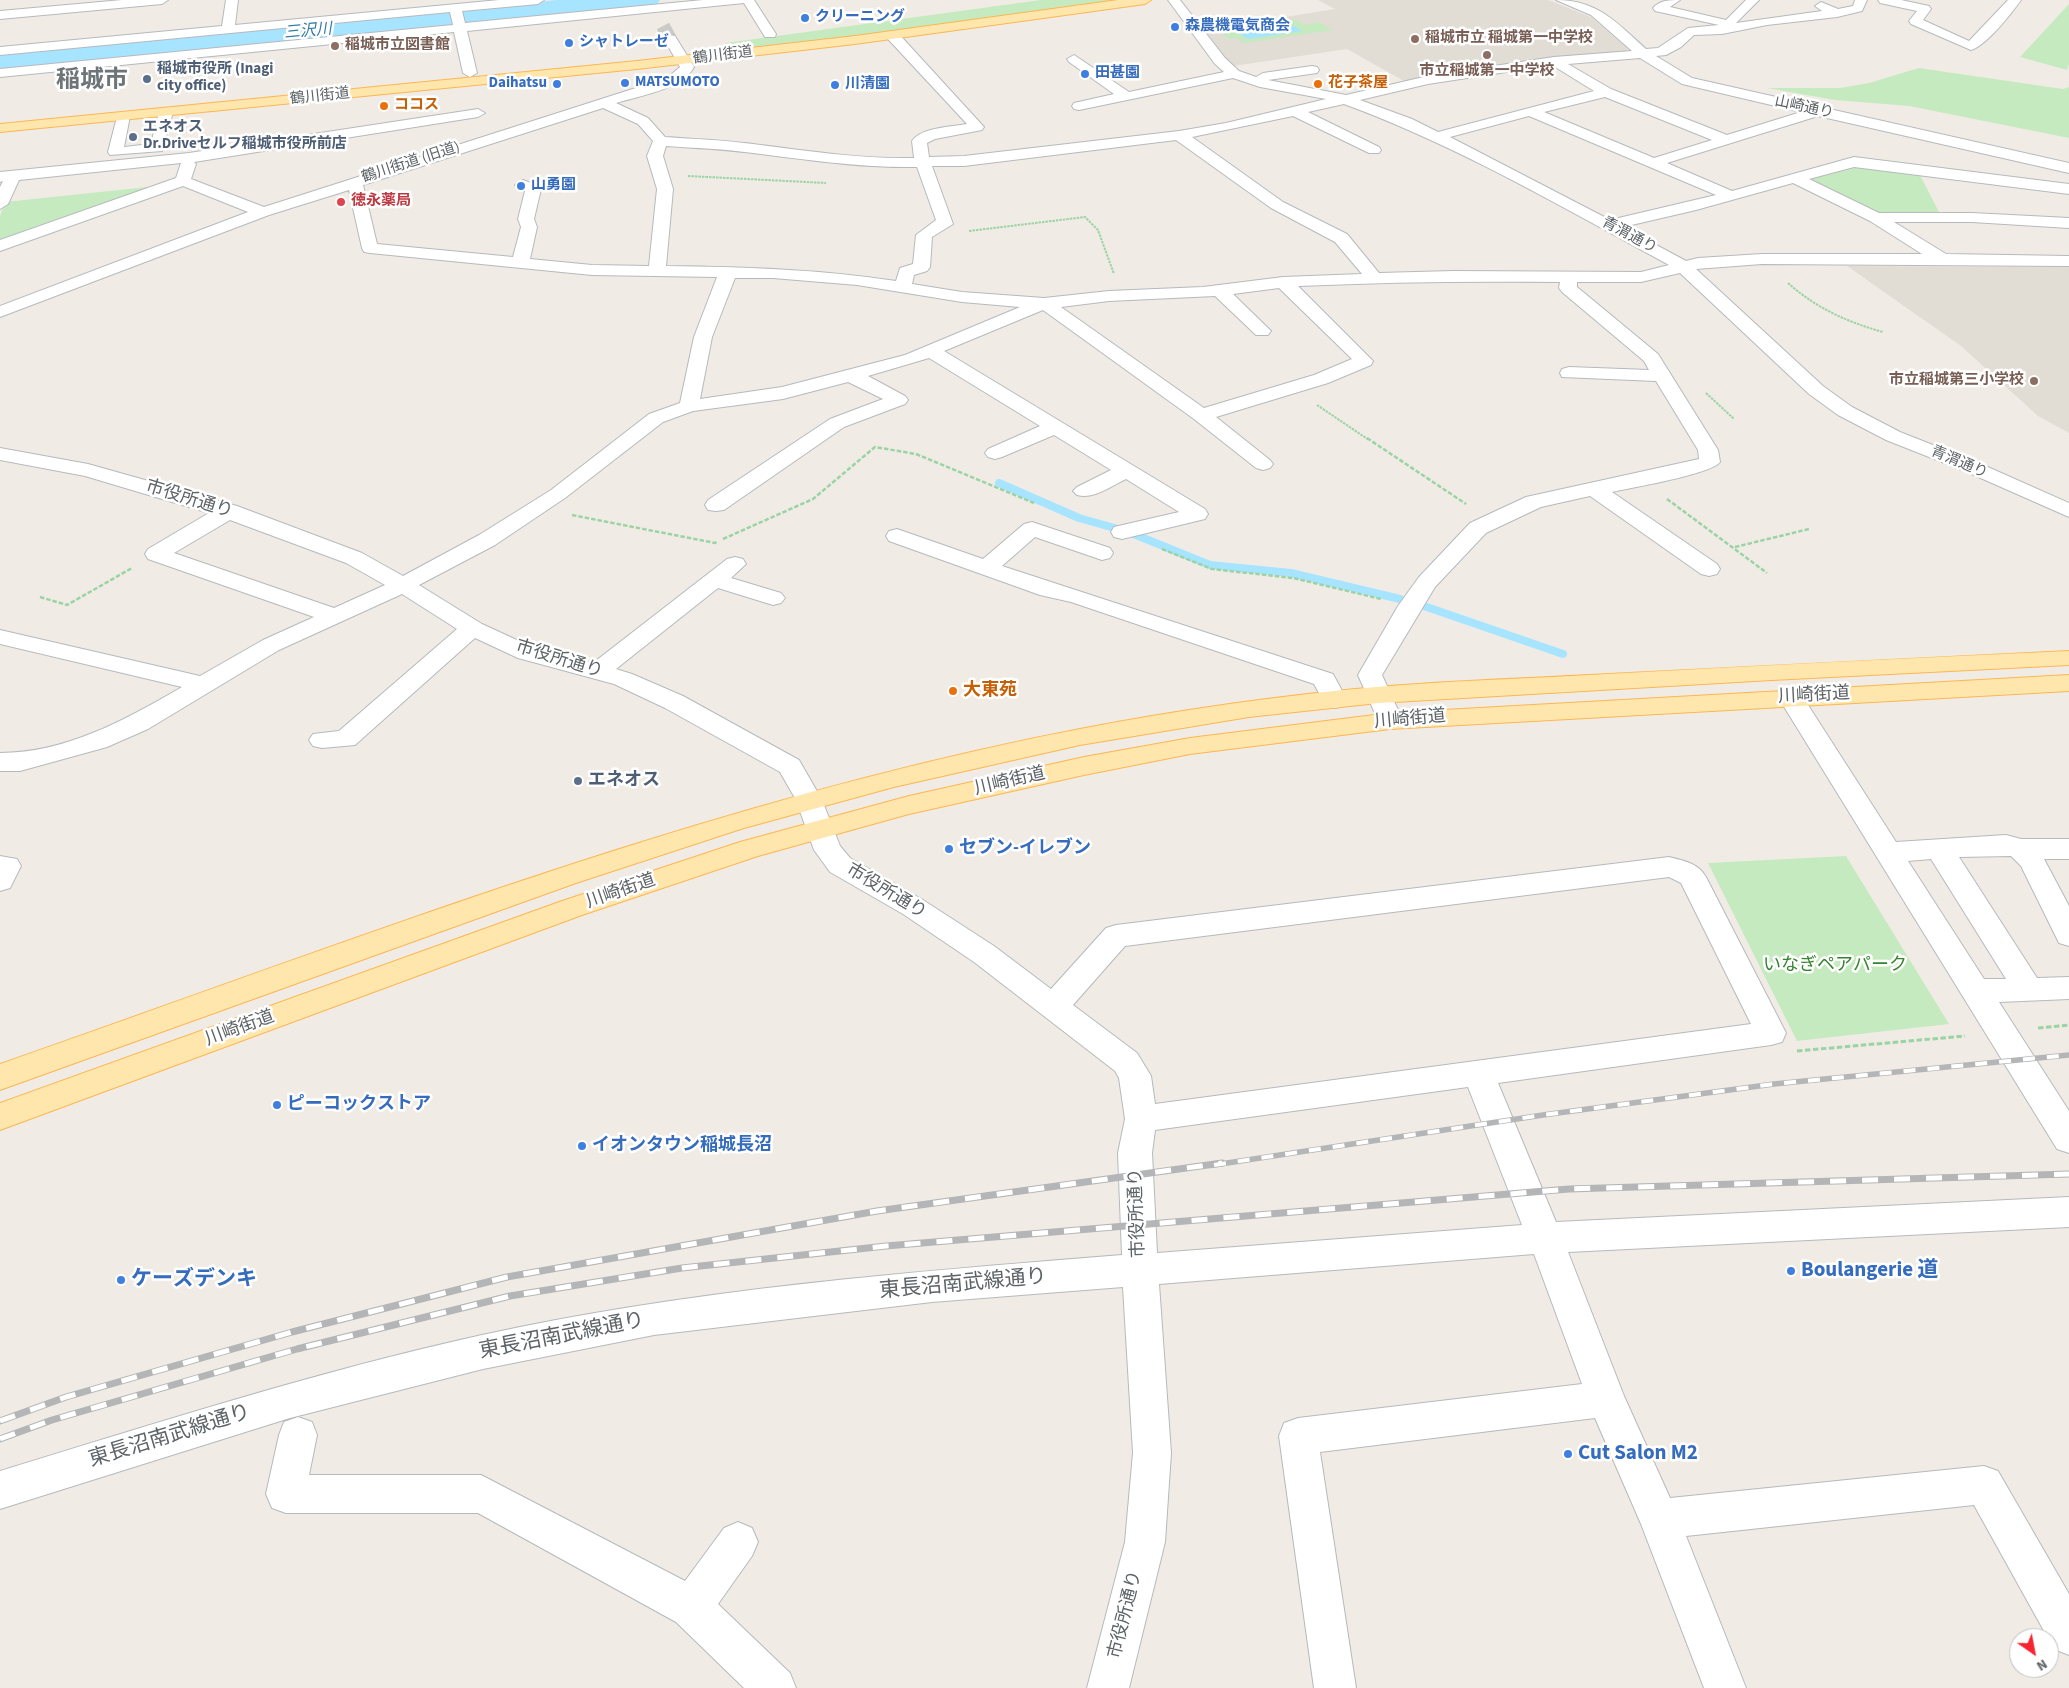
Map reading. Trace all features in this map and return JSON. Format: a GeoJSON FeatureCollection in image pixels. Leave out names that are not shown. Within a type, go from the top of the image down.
{"type":"FeatureCollection","features":[{"type":"Feature","properties":{"kind":"main road","name":"鶴川街道"},"geometry":{"type":"LineString","coordinates":[[0,128],[124,111],[166,112],[471,77],[679,48],[892,35],[1145,0]]}},
{"type":"Feature","properties":{"kind":"main road","name":"鶴川街道"},"geometry":{"type":"LineString","coordinates":[[0,119],[124,111],[471,77]]}},
{"type":"Feature","properties":{"kind":"main road","name":"川崎街道"},"geometry":{"type":"LineString","coordinates":[[0,1117],[572,908],[750,849],[814,814],[894,778],[1080,737],[1248,709],[1378,695],[2069,658]]}},
{"type":"Feature","properties":{"kind":"main road","name":"川崎街道"},"geometry":{"type":"LineString","coordinates":[[0,1077],[601,864],[736,821],[909,805],[1084,766],[1190,746],[1390,721],[1790,697],[2069,683]]}},
{"type":"Feature","properties":{"kind":"street"},"geometry":{"type":"LineString","coordinates":[[0,15],[162,0]]}},
{"type":"Feature","properties":{"kind":"street"},"geometry":{"type":"LineString","coordinates":[[228,29],[232,0]]}},
{"type":"Feature","properties":{"kind":"street"},"geometry":{"type":"LineString","coordinates":[[0,72],[456,14],[538,0]]}},
{"type":"Feature","properties":{"kind":"street"},"geometry":{"type":"LineString","coordinates":[[0,51],[228,29],[456,14],[740,0]]}},
{"type":"Feature","properties":{"kind":"street"},"geometry":{"type":"LineString","coordinates":[[748,0],[770,34]]}},
{"type":"Feature","properties":{"kind":"street"},"geometry":{"type":"LineString","coordinates":[[1174,0],[1220,61],[1241,77]]}},
{"type":"Feature","properties":{"kind":"street","name":"山崎通り"},"geometry":{"type":"LineString","coordinates":[[1562,0],[1598,6],[1613,25],[1642,53],[1686,81],[2069,168]]}},
{"type":"Feature","properties":{"kind":"street"},"geometry":{"type":"LineString","coordinates":[[1674,0],[1659,8],[1725,27]]}},
{"type":"Feature","properties":{"kind":"street"},"geometry":{"type":"LineString","coordinates":[[1725,27],[1753,0]]}},
{"type":"Feature","properties":{"kind":"street"},"geometry":{"type":"LineString","coordinates":[[1819,0],[1812,2],[1837,13]]}},
{"type":"Feature","properties":{"kind":"street"},"geometry":{"type":"LineString","coordinates":[[660,141],[752,148],[806,157],[880,164],[923,163],[983,158],[1178,135],[1226,127],[1404,84],[1554,61],[1667,49],[1687,33],[1767,20],[1837,13],[1858,8],[1861,0]]}},
{"type":"Feature","properties":{"kind":"street"},"geometry":{"type":"LineString","coordinates":[[1884,0],[1925,9],[1915,20],[1987,55]]}},
{"type":"Feature","properties":{"kind":"street"},"geometry":{"type":"LineString","coordinates":[[1971,46],[1988,31],[2015,0]]}},
{"type":"Feature","properties":{"kind":"street"},"geometry":{"type":"LineString","coordinates":[[456,14],[478,113],[486,139]]}},
{"type":"Feature","properties":{"kind":"street"},"geometry":{"type":"LineString","coordinates":[[892,35],[977,127],[931,135],[919,141],[923,163],[945,224],[937,225],[924,234],[921,267],[906,272],[903,288]]}},
{"type":"Feature","properties":{"kind":"street","name":"鶴川街道 (旧道)"},"geometry":{"type":"LineString","coordinates":[[0,312],[263,212],[679,78],[687,67],[679,48]]}},
{"type":"Feature","properties":{"kind":"street"},"geometry":{"type":"LineString","coordinates":[[1074,60],[1127,97]]}},
{"type":"Feature","properties":{"kind":"street"},"geometry":{"type":"LineString","coordinates":[[1554,61],[1606,92],[1726,140]]}},
{"type":"Feature","properties":{"kind":"street"},"geometry":{"type":"LineString","coordinates":[[1079,106],[1241,77],[1312,70]]}},
{"type":"Feature","properties":{"kind":"street","name":"青渭通り"},"geometry":{"type":"LineString","coordinates":[[1241,77],[1341,98],[1438,136],[1609,225],[1683,266],[1816,390],[1845,411],[1893,436],[1974,468],[2069,511]]}},
{"type":"Feature","properties":{"kind":"street"},"geometry":{"type":"LineString","coordinates":[[1438,136],[1606,92]]}},
{"type":"Feature","properties":{"kind":"street"},"geometry":{"type":"LineString","coordinates":[[603,103],[642,119],[654,129],[660,141],[655,156],[665,189],[657,272]]}},
{"type":"Feature","properties":{"kind":"street"},"geometry":{"type":"LineString","coordinates":[[1292,110],[1374,150]]}},
{"type":"Feature","properties":{"kind":"street"},"geometry":{"type":"LineString","coordinates":[[1653,163],[1820,110]]}},
{"type":"Feature","properties":{"kind":"street"},"geometry":{"type":"LineString","coordinates":[[124,111],[115,152],[157,148],[166,112]]}},
{"type":"Feature","properties":{"kind":"street"},"geometry":{"type":"LineString","coordinates":[[1531,112],[1729,195]]}},
{"type":"Feature","properties":{"kind":"street"},"geometry":{"type":"LineString","coordinates":[[0,204],[6,176],[189,158],[478,113]]}},
{"type":"Feature","properties":{"kind":"street"},"geometry":{"type":"LineString","coordinates":[[1178,135],[1277,205],[1341,238],[1375,279]]}},
{"type":"Feature","properties":{"kind":"street"},"geometry":{"type":"LineString","coordinates":[[184,181],[189,158]]}},
{"type":"Feature","properties":{"kind":"street"},"geometry":{"type":"LineString","coordinates":[[1609,225],[1690,207],[1854,162],[2069,189]]}},
{"type":"Feature","properties":{"kind":"street"},"geometry":{"type":"LineString","coordinates":[[1794,178],[1876,218],[1942,259]]}},
{"type":"Feature","properties":{"kind":"street"},"geometry":{"type":"LineString","coordinates":[[0,246],[184,181],[263,212]]}},
{"type":"Feature","properties":{"kind":"street"},"geometry":{"type":"LineString","coordinates":[[355,182],[370,248],[592,270],[773,273],[820,277],[962,297],[1044,303],[1219,290],[1283,282],[1569,276],[1641,277],[1698,263],[1762,259],[2069,261]]}},
{"type":"Feature","properties":{"kind":"street"},"geometry":{"type":"LineString","coordinates":[[520,264],[529,227],[526,219],[533,189],[523,185]]}},
{"type":"Feature","properties":{"kind":"street"},"geometry":{"type":"LineString","coordinates":[[1876,218],[1919,216],[2000,218],[2069,223]]}},
{"type":"Feature","properties":{"kind":"street"},"geometry":{"type":"LineString","coordinates":[[689,406],[703,337],[728,272]]}},
{"type":"Feature","properties":{"kind":"street"},"geometry":{"type":"LineString","coordinates":[[1390,721],[1370,675],[1410,606],[1427,582],[1478,528],[1534,502],[1640,480],[1710,462],[1708,450],[1664,376],[1650,358],[1568,288],[1569,276]]}},
{"type":"Feature","properties":{"kind":"street"},"geometry":{"type":"LineString","coordinates":[[1200,415],[1292,388],[1364,361],[1283,282]]}},
{"type":"Feature","properties":{"kind":"street"},"geometry":{"type":"LineString","coordinates":[[1219,290],[1262,331]]}},
{"type":"Feature","properties":{"kind":"street"},"geometry":{"type":"LineString","coordinates":[[7,765],[98,741],[139,724],[271,645],[403,585],[487,540],[537,508],[656,418],[689,406],[783,392],[912,359],[971,332],[1044,303]]}},
{"type":"Feature","properties":{"kind":"street"},"geometry":{"type":"LineString","coordinates":[[1044,303],[1200,415],[1263,464]]}},
{"type":"Feature","properties":{"kind":"street"},"geometry":{"type":"LineString","coordinates":[[931,351],[1197,514],[1122,532]]}},
{"type":"Feature","properties":{"kind":"street"},"geometry":{"type":"LineString","coordinates":[[1569,373],[1664,376]]}},
{"type":"Feature","properties":{"kind":"street"},"geometry":{"type":"LineString","coordinates":[[716,505],[837,423],[898,400],[877,387],[850,376]]}},
{"type":"Feature","properties":{"kind":"street"},"geometry":{"type":"LineString","coordinates":[[996,453],[1056,428]]}},
{"type":"Feature","properties":{"kind":"street","name":"市役所通り"},"geometry":{"type":"LineString","coordinates":[[0,454],[88,470],[229,511],[354,558],[403,585],[472,628],[526,653],[623,679],[674,702],[790,766],[814,814],[828,850],[840,865],[913,907],[976,948],[1126,1062],[1136,1076],[1141,1119],[1135,1152],[1140,1270],[1152,1453],[1145,1542],[1108,1688]]}},
{"type":"Feature","properties":{"kind":"street"},"geometry":{"type":"LineString","coordinates":[[1084,491],[1126,471]]}},
{"type":"Feature","properties":{"kind":"street"},"geometry":{"type":"LineString","coordinates":[[1594,489],[1709,569]]}},
{"type":"Feature","properties":{"kind":"street"},"geometry":{"type":"LineString","coordinates":[[156,554],[229,511]]}},
{"type":"Feature","properties":{"kind":"street"},"geometry":{"type":"LineString","coordinates":[[986,568],[1032,529],[1102,553]]}},
{"type":"Feature","properties":{"kind":"street"},"geometry":{"type":"LineString","coordinates":[[897,536],[1048,590],[1078,597],[1324,679],[1335,700]]}},
{"type":"Feature","properties":{"kind":"street"},"geometry":{"type":"LineString","coordinates":[[156,554],[334,616]]}},
{"type":"Feature","properties":{"kind":"street"},"geometry":{"type":"LineString","coordinates":[[597,672],[735,564]]}},
{"type":"Feature","properties":{"kind":"street"},"geometry":{"type":"LineString","coordinates":[[714,580],[773,598]]}},
{"type":"Feature","properties":{"kind":"street"},"geometry":{"type":"LineString","coordinates":[[346,741],[472,628]]}},
{"type":"Feature","properties":{"kind":"street"},"geometry":{"type":"LineString","coordinates":[[0,637],[205,685]]}},
{"type":"Feature","properties":{"kind":"street"},"geometry":{"type":"LineString","coordinates":[[1790,697],[1890,852],[2069,1139]]}},
{"type":"Feature","properties":{"kind":"street"},"geometry":{"type":"LineString","coordinates":[[1890,852],[2006,845],[2021,849],[2069,849]]}},
{"type":"Feature","properties":{"kind":"street"},"geometry":{"type":"LineString","coordinates":[[1940,849],[2029,990]]}},
{"type":"Feature","properties":{"kind":"street"},"geometry":{"type":"LineString","coordinates":[[2021,849],[2032,861],[2069,935]]}},
{"type":"Feature","properties":{"kind":"street"},"geometry":{"type":"LineString","coordinates":[[1054,1006],[1116,936],[1669,867],[1682,870],[1692,877],[1771,1033],[1141,1119]]}},
{"type":"Feature","properties":{"kind":"street"},"geometry":{"type":"LineString","coordinates":[[1977,991],[2069,988]]}},
{"type":"Feature","properties":{"kind":"street"},"geometry":{"type":"LineString","coordinates":[[1478,1073],[1545,1238],[1606,1400],[1659,1519],[1725,1688]]}},
{"type":"Feature","properties":{"kind":"street","name":"東長沼南武線通り"},"geometry":{"type":"LineString","coordinates":[[0,1490],[290,1400],[483,1352],[654,1319],[932,1286],[1545,1238],[2069,1212]]}},
{"type":"Feature","properties":{"kind":"street"},"geometry":{"type":"LineString","coordinates":[[1335,1688],[1298,1436],[1606,1400]]}},
{"type":"Feature","properties":{"kind":"street"},"geometry":{"type":"LineString","coordinates":[[298,1435],[286,1494],[481,1494],[691,1607],[775,1688]]}},
{"type":"Feature","properties":{"kind":"street"},"geometry":{"type":"LineString","coordinates":[[1659,1519],[1984,1485],[2069,1634]]}},
{"type":"Feature","properties":{"kind":"street"},"geometry":{"type":"LineString","coordinates":[[691,1607],[738,1542]]}},
{"type":"Feature","properties":{"kind":"path"},"geometry":{"type":"LineString","coordinates":[[661,173],[742,180],[827,183]]}},
{"type":"Feature","properties":{"kind":"path"},"geometry":{"type":"LineString","coordinates":[[945,224],[965,232],[1085,218],[1098,230],[1122,296]]}},
{"type":"Feature","properties":{"kind":"path"},"geometry":{"type":"LineString","coordinates":[[1762,259],[1792,286],[1822,309],[1857,325],[1883,332]]}},
{"type":"Feature","properties":{"kind":"path"},"geometry":{"type":"LineString","coordinates":[[1292,388],[1491,521]]}},
{"type":"Feature","properties":{"kind":"path"},"geometry":{"type":"LineString","coordinates":[[537,508],[714,543],[813,499],[875,447],[916,454],[1041,506]]}},
{"type":"Feature","properties":{"kind":"path"},"geometry":{"type":"LineString","coordinates":[[1640,480],[1767,572]]}},
{"type":"Feature","properties":{"kind":"path"},"geometry":{"type":"LineString","coordinates":[[1735,547],[1809,529]]}},
{"type":"Feature","properties":{"kind":"path"},"geometry":{"type":"LineString","coordinates":[[1122,532],[1212,569],[1293,578],[1410,606]]}},
{"type":"Feature","properties":{"kind":"path"},"geometry":{"type":"LineString","coordinates":[[40,597],[67,605],[156,554]]}},
{"type":"Feature","properties":{"kind":"path"},"geometry":{"type":"LineString","coordinates":[[2034,1028],[2069,1025]]}},
{"type":"Feature","properties":{"kind":"shaded area","name":"稲城市立 稲城第一中学校"},"geometry":{"type":"Polygon","coordinates":[[[1318,0],[1548,0],[1591,17],[1628,49],[1624,52],[1544,60],[1404,81],[1347,49],[1234,66],[1225,58],[1205,30],[1335,9],[1318,0]]]}},
{"type":"Feature","properties":{"kind":"shaded area","name":"市立稲城第三小学校"},"geometry":{"type":"Polygon","coordinates":[[[1847,266],[2069,267],[2069,433],[2038,416],[1961,346],[1847,266]]]}},
{"type":"Feature","properties":{"kind":"green space"},"geometry":{"type":"Polygon","coordinates":[[[1041,0],[1125,0],[733,52],[725,43],[1041,0]]]}},
{"type":"Feature","properties":{"kind":"green space"},"geometry":{"type":"Polygon","coordinates":[[[2069,4],[2069,64],[2067,70],[2020,57],[2069,4]]]}},
{"type":"Feature","properties":{"kind":"green space"},"geometry":{"type":"Polygon","coordinates":[[[1295,19],[1304,25],[1319,22],[1332,30],[1244,43],[1236,38],[1229,39],[1222,34],[1230,33],[1225,29],[1295,19]]]}},
{"type":"Feature","properties":{"kind":"green space"},"geometry":{"type":"Polygon","coordinates":[[[1919,68],[2063,89],[2069,87],[2069,138],[1909,106],[1835,100],[1767,88],[1840,88],[1869,83],[1919,68]]]}},
{"type":"Feature","properties":{"kind":"green space"},"geometry":{"type":"Polygon","coordinates":[[[1859,167],[1920,175],[1939,212],[1879,214],[1810,183],[1809,179],[1859,167]]]}},
{"type":"Feature","properties":{"kind":"green space"},"geometry":{"type":"Polygon","coordinates":[[[157,186],[0,242],[0,216],[5,202],[157,186]]]}},
{"type":"Feature","properties":{"kind":"green space","name":"いなぎペアパーク"},"geometry":{"type":"Polygon","coordinates":[[[1846,856],[1949,1024],[1797,1041],[1708,863],[1846,856]]]}},
{"type":"Feature","properties":{"kind":"water"},"geometry":{"type":"Polygon","coordinates":[[[1287,22],[1302,31],[1248,39],[1234,30],[1287,22]]]}},
{"type":"Feature","properties":{"kind":"waterway","name":"三沢川"},"geometry":{"type":"LineString","coordinates":[[0,61],[646,0]]}},
{"type":"Feature","properties":{"kind":"waterway"},"geometry":{"type":"LineString","coordinates":[[999,483],[1079,518],[1118,529]]}},
{"type":"Feature","properties":{"kind":"waterway"},"geometry":{"type":"LineString","coordinates":[[1131,533],[1210,565],[1291,573],[1400,599]]}},
{"type":"Feature","properties":{"kind":"waterway"},"geometry":{"type":"LineString","coordinates":[[1421,605],[1563,654]]}},
{"type":"Feature","properties":{"kind":"tunnel"},"geometry":{"type":"LineString","coordinates":[[663,26],[670,39]]}},
{"type":"Feature","properties":{"kind":"railway"},"geometry":{"type":"LineString","coordinates":[[1214,1165],[1543,1115],[1774,1084],[2069,1055]]}},
{"type":"Feature","properties":{"kind":"railway"},"geometry":{"type":"LineString","coordinates":[[0,1421],[66,1397],[292,1332],[507,1277],[877,1211],[1222,1163]]}},
{"type":"Feature","properties":{"kind":"railway"},"geometry":{"type":"LineString","coordinates":[[0,1439],[52,1420],[297,1349],[510,1296],[682,1268],[886,1246],[1569,1189],[2069,1174]]}},
{"type":"Feature","properties":{"kind":"place","name":"クリーニング"},"geometry":{"type":"Point","coordinates":[805,18]}},
{"type":"Feature","properties":{"kind":"place","name":"森農機電気商会"},"geometry":{"type":"Point","coordinates":[1175,27]}},
{"type":"Feature","properties":{"kind":"place","name":"稲城市立 稲城第一中学校"},"geometry":{"type":"Point","coordinates":[1415,39]}},
{"type":"Feature","properties":{"kind":"place","name":"シャトレーゼ"},"geometry":{"type":"Point","coordinates":[569,43]}},
{"type":"Feature","properties":{"kind":"place","name":"稲城市立図書館"},"geometry":{"type":"Point","coordinates":[335,46]}},
{"type":"Feature","properties":{"kind":"place","name":"市立稲城第一中学校"},"geometry":{"type":"Point","coordinates":[1487,55]}},
{"type":"Feature","properties":{"kind":"place","name":"田甚園"},"geometry":{"type":"Point","coordinates":[1085,74]}},
{"type":"Feature","properties":{"kind":"place","name":"稲城市役所 (Inagi city office)"},"geometry":{"type":"Point","coordinates":[147,79]}},
{"type":"Feature","properties":{"kind":"place","name":"MATSUMOTO"},"geometry":{"type":"Point","coordinates":[625,83]}},
{"type":"Feature","properties":{"kind":"place","name":"Daihatsu"},"geometry":{"type":"Point","coordinates":[557,84]}},
{"type":"Feature","properties":{"kind":"place","name":"花子茶屋"},"geometry":{"type":"Point","coordinates":[1318,84]}},
{"type":"Feature","properties":{"kind":"place","name":"川清園"},"geometry":{"type":"Point","coordinates":[835,85]}},
{"type":"Feature","properties":{"kind":"place","name":"ココス"},"geometry":{"type":"Point","coordinates":[384,106]}},
{"type":"Feature","properties":{"kind":"place","name":"エネオス Dr.Driveセルフ稲城市役所前店"},"geometry":{"type":"Point","coordinates":[133,137]}},
{"type":"Feature","properties":{"kind":"place","name":"山勇園"},"geometry":{"type":"Point","coordinates":[521,186]}},
{"type":"Feature","properties":{"kind":"place","name":"徳永薬局"},"geometry":{"type":"Point","coordinates":[341,202]}},
{"type":"Feature","properties":{"kind":"place","name":"市立稲城第三小学校"},"geometry":{"type":"Point","coordinates":[2034,381]}},
{"type":"Feature","properties":{"kind":"place","name":"大東苑"},"geometry":{"type":"Point","coordinates":[953,691]}},
{"type":"Feature","properties":{"kind":"place","name":"エネオス"},"geometry":{"type":"Point","coordinates":[578,781]}},
{"type":"Feature","properties":{"kind":"place","name":"セブン-イレブン"},"geometry":{"type":"Point","coordinates":[949,849]}},
{"type":"Feature","properties":{"kind":"place","name":"ピーコックストア"},"geometry":{"type":"Point","coordinates":[277,1105]}},
{"type":"Feature","properties":{"kind":"place","name":"イオンタウン稲城長沼"},"geometry":{"type":"Point","coordinates":[582,1146]}},
{"type":"Feature","properties":{"kind":"place","name":"Boulangerie 道"},"geometry":{"type":"Point","coordinates":[1791,1271]}},
{"type":"Feature","properties":{"kind":"place","name":"ケーズデンキ"},"geometry":{"type":"Point","coordinates":[121,1280]}},
{"type":"Feature","properties":{"kind":"place","name":"Cut Salon M2"},"geometry":{"type":"Point","coordinates":[1568,1454]}},
{"type":"Feature","properties":{"kind":"district","name":"稲城市"},"geometry":{"type":"Point","coordinates":[92,82]}}]}
